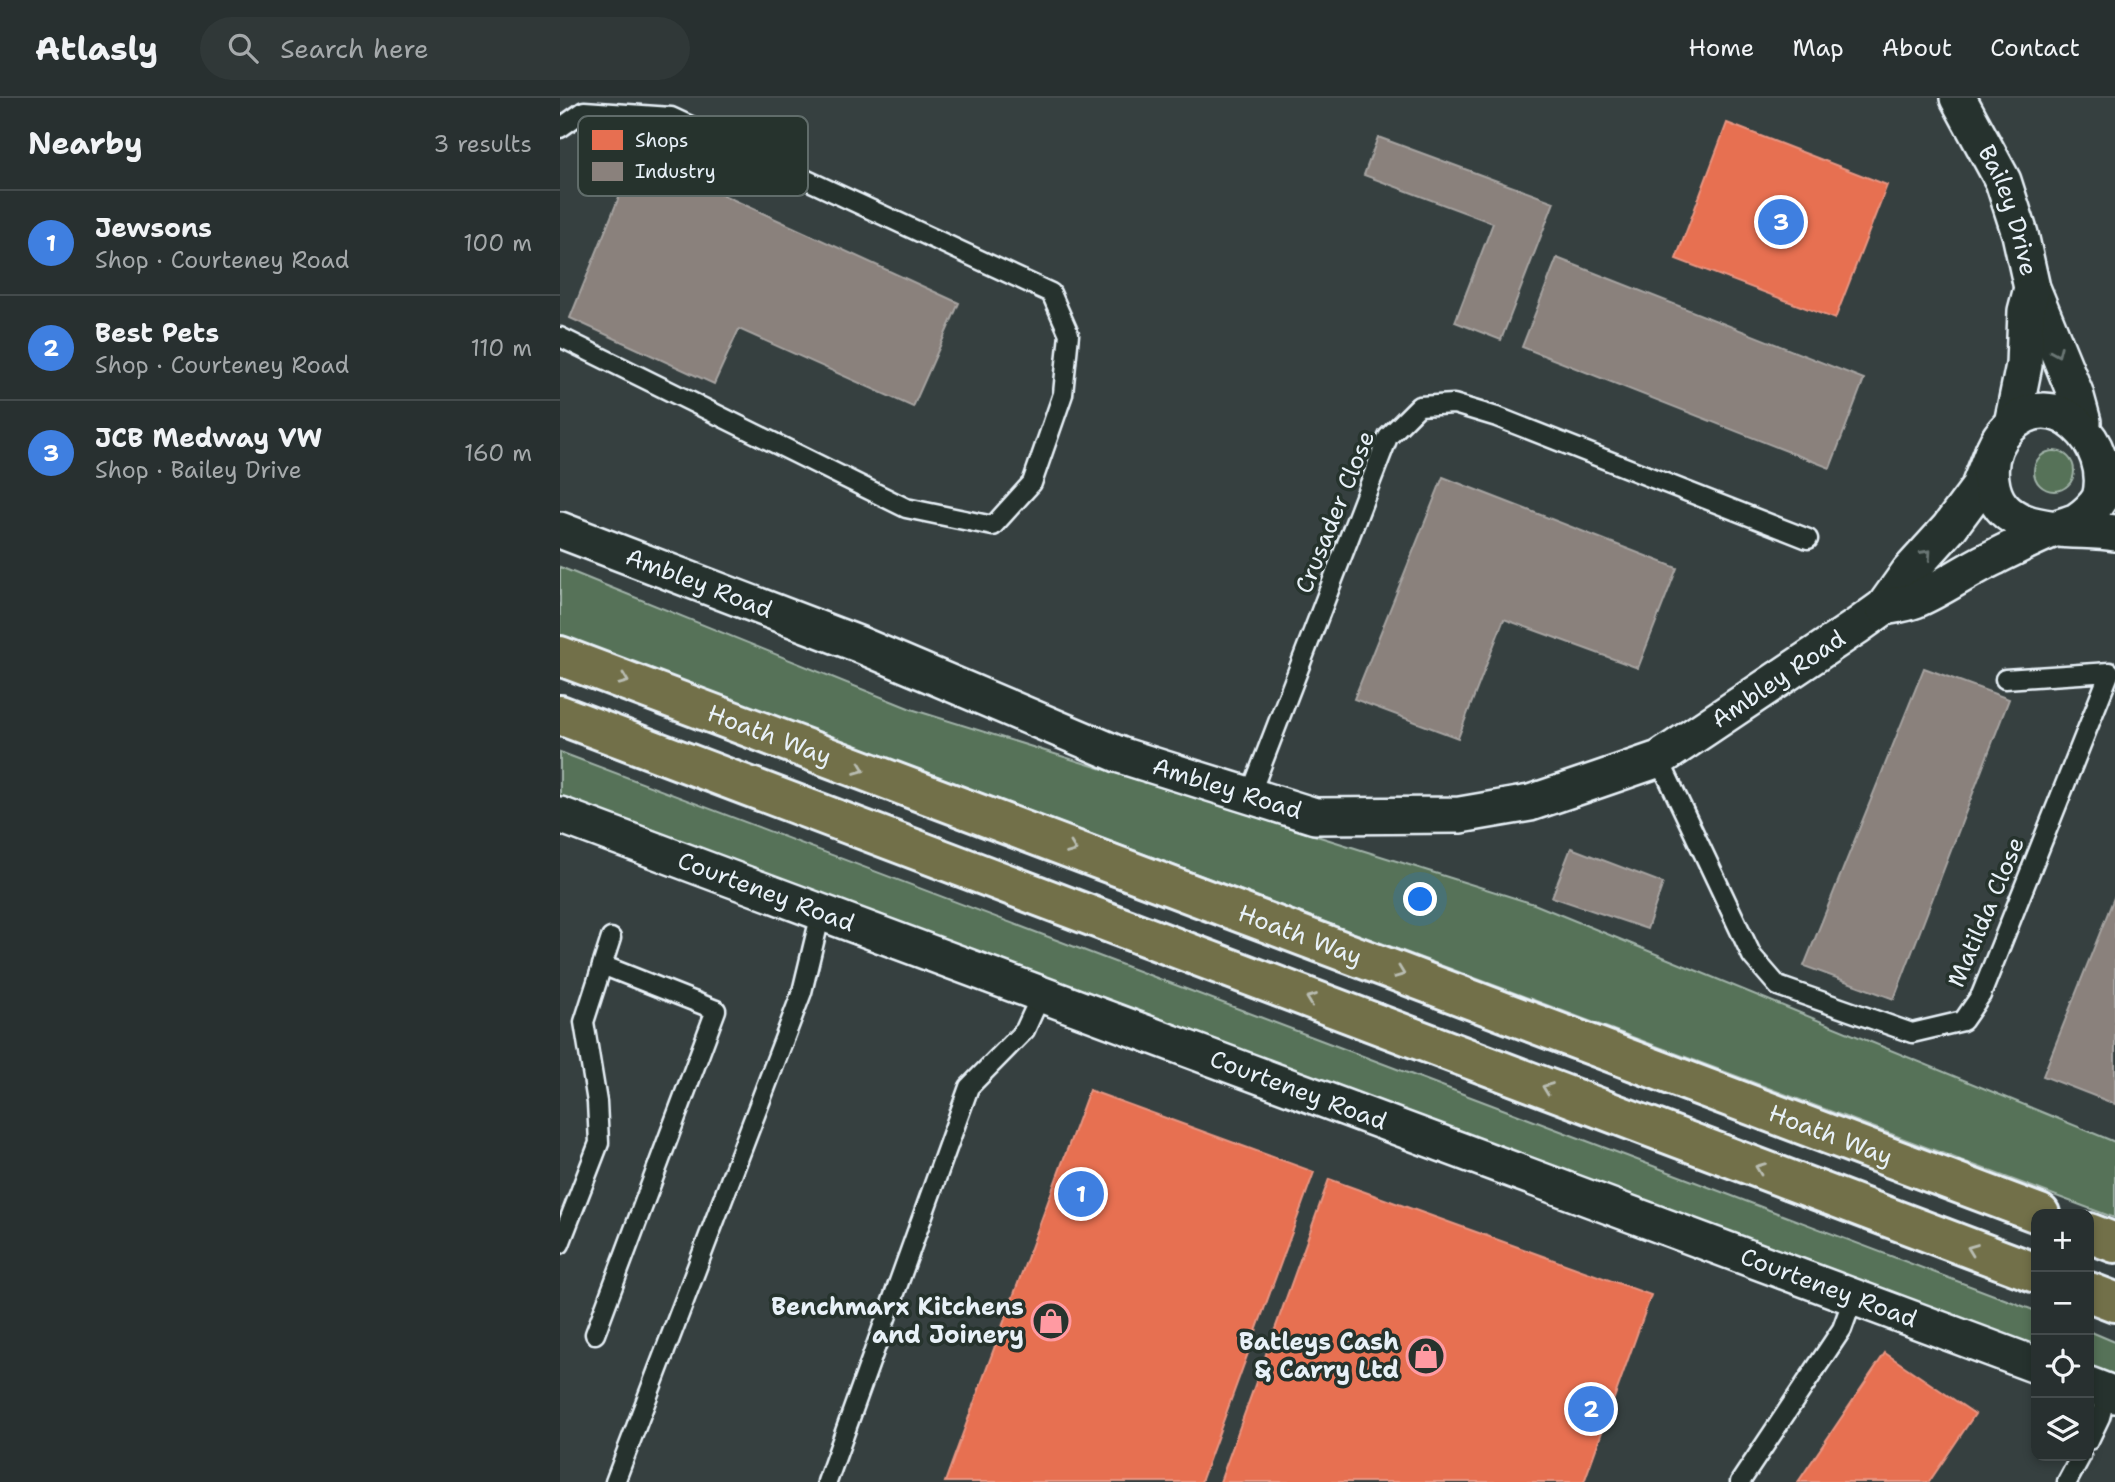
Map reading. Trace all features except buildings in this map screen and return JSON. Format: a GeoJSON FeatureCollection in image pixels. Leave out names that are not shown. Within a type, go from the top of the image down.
{"type":"FeatureCollection","features":[{"type":"Feature","properties":{"kind":"main road","name":"Hoath Way"},"geometry":{"type":"LineString","coordinates":[[560,656],[2031,1211]]}},
{"type":"Feature","properties":{"kind":"main road"},"geometry":{"type":"LineString","coordinates":[[560,715],[2033,1272]]}},
{"type":"Feature","properties":{"kind":"main road"},"geometry":{"type":"LineString","coordinates":[[2094,1235],[2115,1242]]}},
{"type":"Feature","properties":{"kind":"main road"},"geometry":{"type":"LineString","coordinates":[[2094,1294],[2115,1302]]}},
{"type":"Feature","properties":{"kind":"street","name":"Bailey Drive"},"geometry":{"type":"LineString","coordinates":[[1958,98],[2003,181],[2020,234],[2032,288],[2086,425]]}},
{"type":"Feature","properties":{"kind":"street","name":"Bailey Drive"},"geometry":{"type":"LineString","coordinates":[[2002,437],[2024,365],[2026,311],[2032,288]]}},
{"type":"Feature","properties":{"kind":"street"},"geometry":{"type":"LineString","coordinates":[[2115,455],[2086,425],[2054,411],[2039,412],[2002,437],[1991,484],[2008,513],[2022,523],[2039,528],[2115,533]]}},
{"type":"Feature","properties":{"kind":"street"},"geometry":{"type":"LineString","coordinates":[[2057,528],[2075,523],[2090,512],[2101,497],[2106,479],[2106,460],[2100,443],[2086,425]]}},
{"type":"Feature","properties":{"kind":"street","name":"Ambley Road"},"geometry":{"type":"LineString","coordinates":[[560,530],[858,643],[1120,755],[1315,816],[1460,814],[1530,803],[1659,759],[1884,607],[1974,496],[2002,437]]}},
{"type":"Feature","properties":{"kind":"street","name":"Ambley Road"},"geometry":{"type":"LineString","coordinates":[[1884,607],[1915,600],[1974,567],[2057,528]]}},
{"type":"Feature","properties":{"kind":"street","name":"Courteney Road"},"geometry":{"type":"LineString","coordinates":[[560,814],[2031,1363]]}},
{"type":"Feature","properties":{"kind":"lane"},"geometry":{"type":"LineString","coordinates":[[560,128],[584,111],[656,116]]}},
{"type":"Feature","properties":{"kind":"lane"},"geometry":{"type":"LineString","coordinates":[[560,337],[906,508],[993,526],[1032,483],[1063,394],[1069,334],[1051,293],[808,180]]}},
{"type":"Feature","properties":{"kind":"lane","name":"Crusader Close"},"geometry":{"type":"LineString","coordinates":[[1250,795],[1388,437],[1419,406],[1454,404],[1497,416],[1808,539]]}},
{"type":"Feature","properties":{"kind":"lane","name":"Matilda Close"},"geometry":{"type":"LineString","coordinates":[[1659,759],[1752,956],[1778,986],[1912,1033],[1963,1021],[1981,995],[2110,672],[2005,679]]}},
{"type":"Feature","properties":{"kind":"lane"},"geometry":{"type":"LineString","coordinates":[[615,1482],[802,992],[821,913]]}},
{"type":"Feature","properties":{"kind":"lane"},"geometry":{"type":"LineString","coordinates":[[560,1244],[598,1143],[597,1102],[584,1022],[611,938]]}},
{"type":"Feature","properties":{"kind":"lane"},"geometry":{"type":"LineString","coordinates":[[595,1334],[716,1010],[602,965]]}},
{"type":"Feature","properties":{"kind":"lane"},"geometry":{"type":"LineString","coordinates":[[827,1482],[969,1087],[1025,1030],[1041,995]]}},
{"type":"Feature","properties":{"kind":"lane"},"geometry":{"type":"LineString","coordinates":[[1740,1482],[1842,1329],[1854,1296]]}},
{"type":"Feature","properties":{"kind":"lane"},"geometry":{"type":"LineString","coordinates":[[2094,1424],[2104,1391]]}},
{"type":"Feature","properties":{"kind":"lane"},"geometry":{"type":"LineString","coordinates":[[2067,1482],[2078,1461]]}},
{"type":"Feature","properties":{"kind":"green space"},"geometry":{"type":"Polygon","coordinates":[[[2054,451],[2068,457],[2074,471],[2068,485],[2054,491],[2040,485],[2034,471],[2040,457],[2054,451]]]}},
{"type":"Feature","properties":{"kind":"green space"},"geometry":{"type":"Polygon","coordinates":[[[560,567],[911,709],[1534,904],[2115,1142],[2115,1218],[2094,1209],[560,635],[560,567]]]}},
{"type":"Feature","properties":{"kind":"green space"},"geometry":{"type":"Polygon","coordinates":[[[560,752],[2031,1309],[2031,1352],[560,798],[560,752]]]}},
{"type":"Feature","properties":{"kind":"green space"},"geometry":{"type":"Polygon","coordinates":[[[2094,1333],[2115,1342],[2115,1384],[2094,1376],[2094,1333]]]}},
{"type":"Feature","properties":{"kind":"place","name":"JCB Medway VW"},"geometry":{"type":"Point","coordinates":[1781,222]}},
{"type":"Feature","properties":{"kind":"place","name":"Jewsons"},"geometry":{"type":"Point","coordinates":[1081,1194]}},
{"type":"Feature","properties":{"kind":"place","name":"Benchmarx Kitchens and Joinery"},"geometry":{"type":"Point","coordinates":[1051,1321]}},
{"type":"Feature","properties":{"kind":"place","name":"Batleys Cash & Carry Ltd"},"geometry":{"type":"Point","coordinates":[1426,1356]}},
{"type":"Feature","properties":{"kind":"place","name":"Best Pets"},"geometry":{"type":"Point","coordinates":[1591,1409]}}]}
